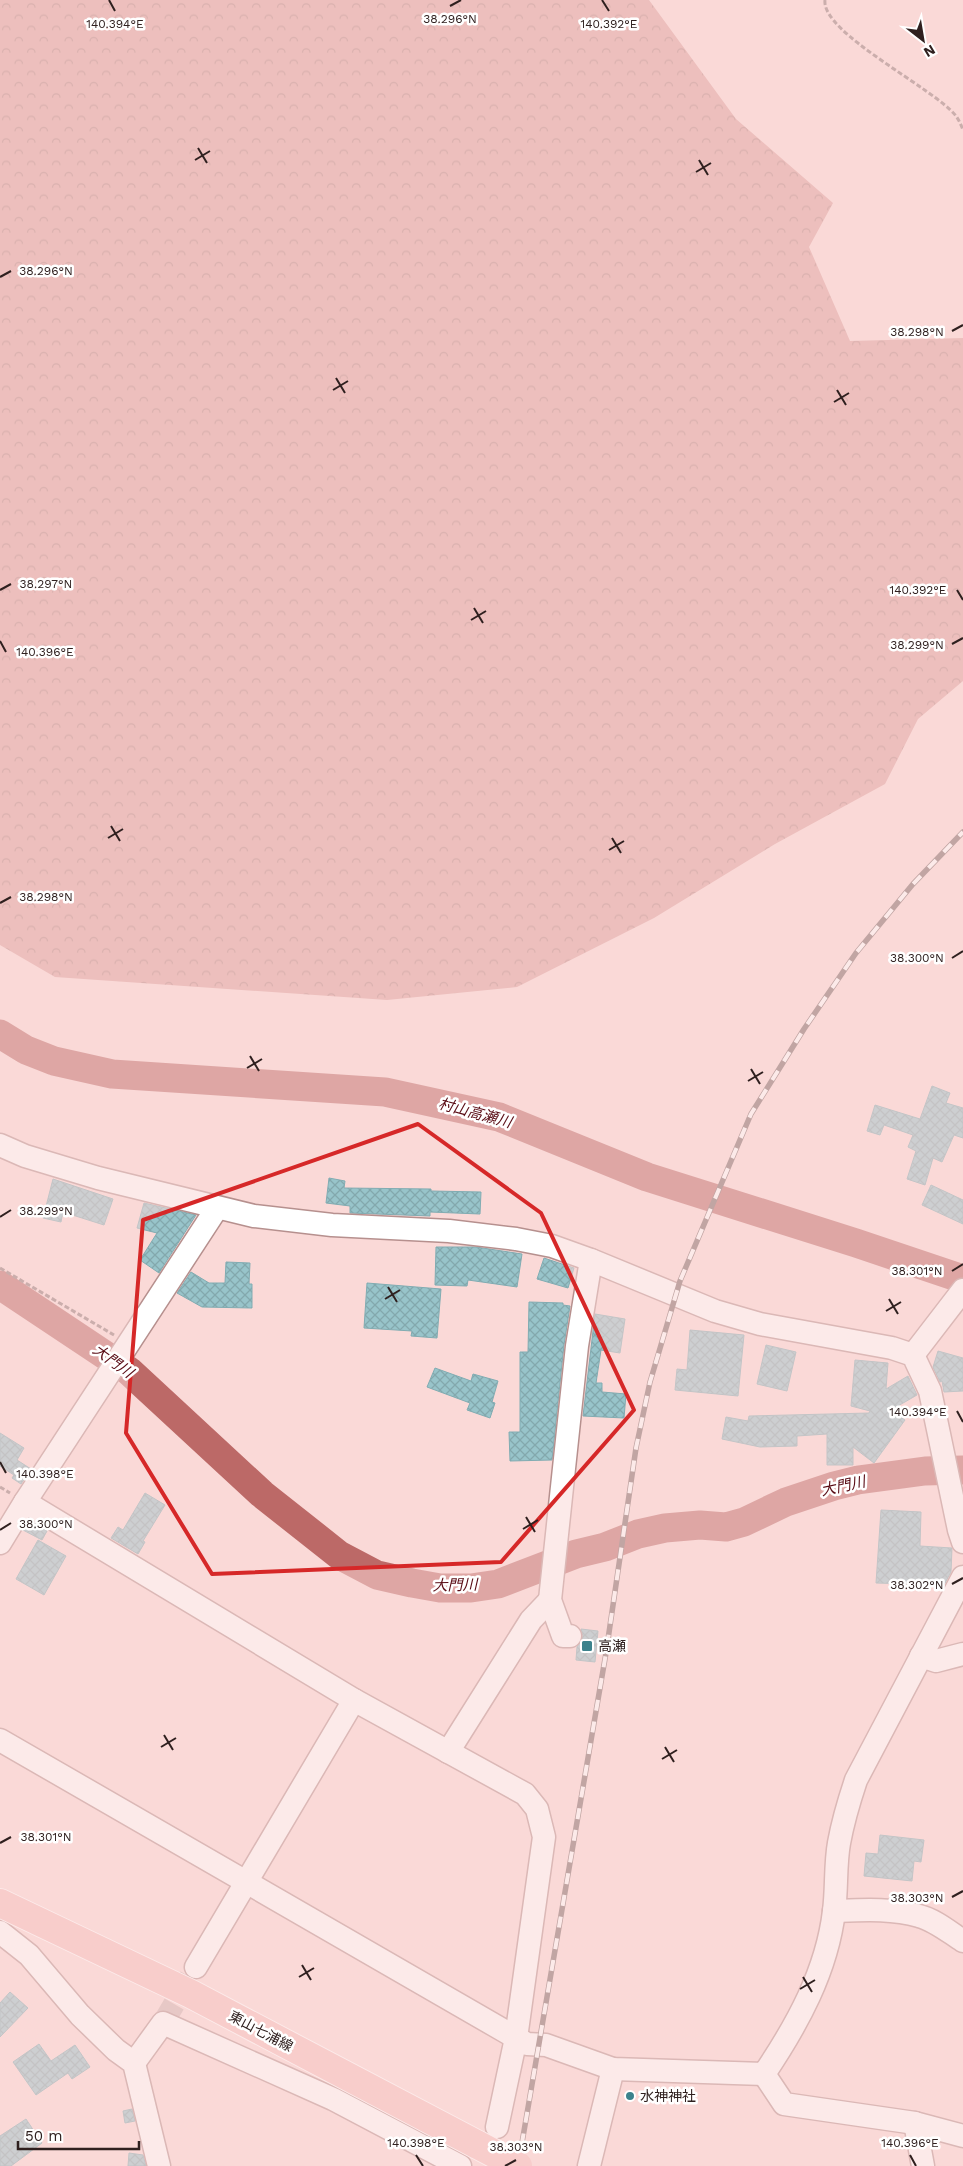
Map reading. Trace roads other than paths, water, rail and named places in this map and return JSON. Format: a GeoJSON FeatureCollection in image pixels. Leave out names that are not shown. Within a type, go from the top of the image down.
{"type":"FeatureCollection","features":[{"type":"Feature","properties":{"kind":"main road","name":"東山七浦線"},"geometry":{"type":"LineString","coordinates":[[0,1903],[488,2136],[518,2166]]}},
{"type":"Feature","properties":{"kind":"street"},"geometry":{"type":"LineString","coordinates":[[0,1145],[25,1156],[98,1178],[254,1216],[332,1225],[449,1232],[516,1239],[552,1246],[724,1314],[760,1324],[892,1348],[914,1355],[930,1391],[945,1455],[958,1530],[963,1542]]}},
{"type":"Feature","properties":{"kind":"street"},"geometry":{"type":"LineString","coordinates":[[0,1543],[100,1384],[217,1208]]}},
{"type":"Feature","properties":{"kind":"street"},"geometry":{"type":"LineString","coordinates":[[570,1636],[564,1636],[550,1600],[577,1346],[591,1260]]}},
{"type":"Feature","properties":{"kind":"street"},"geometry":{"type":"LineString","coordinates":[[914,1355],[963,1290]]}},
{"type":"Feature","properties":{"kind":"street"},"geometry":{"type":"LineString","coordinates":[[25,1502],[354,1700],[525,1794],[537,1809],[544,1836],[516,2038],[488,2136]]}},
{"type":"Feature","properties":{"kind":"street"},"geometry":{"type":"LineString","coordinates":[[764,2074],[786,2041],[809,1997],[821,1967],[834,1911],[839,1844],[856,1780],[963,1577]]}},
{"type":"Feature","properties":{"kind":"street"},"geometry":{"type":"LineString","coordinates":[[448,1752],[531,1620],[550,1600]]}},
{"type":"Feature","properties":{"kind":"street"},"geometry":{"type":"LineString","coordinates":[[921,1656],[936,1661],[963,1654]]}},
{"type":"Feature","properties":{"kind":"street"},"geometry":{"type":"LineString","coordinates":[[196,1967],[354,1700]]}},
{"type":"Feature","properties":{"kind":"street"},"geometry":{"type":"LineString","coordinates":[[0,1740],[527,2044],[546,2046],[613,2069],[764,2074]]}},
{"type":"Feature","properties":{"kind":"street"},"geometry":{"type":"LineString","coordinates":[[834,1911],[898,1912],[921,1916],[941,1926],[963,1941]]}},
{"type":"Feature","properties":{"kind":"street"},"geometry":{"type":"LineString","coordinates":[[27,1917],[30,1955]]}},
{"type":"Feature","properties":{"kind":"street"},"geometry":{"type":"LineString","coordinates":[[0,1932],[30,1955],[80,2015],[116,2050],[134,2063],[159,2166]]}},
{"type":"Feature","properties":{"kind":"street"},"geometry":{"type":"LineString","coordinates":[[134,2063],[163,2023],[333,2098],[460,2166]]}},
{"type":"Feature","properties":{"kind":"street"},"geometry":{"type":"LineString","coordinates":[[589,2166],[613,2069]]}},
{"type":"Feature","properties":{"kind":"street"},"geometry":{"type":"LineString","coordinates":[[764,2074],[784,2104],[915,2123],[963,2136]]}},
{"type":"Feature","properties":{"kind":"street"},"geometry":{"type":"LineString","coordinates":[[915,2123],[923,2166]]}},
{"type":"Feature","properties":{"kind":"waterway","name":"村山高瀬川"},"geometry":{"type":"LineString","coordinates":[[0,1034],[26,1050],[54,1061],[112,1074],[385,1092],[499,1117],[647,1177],[963,1279]]}},
{"type":"Feature","properties":{"kind":"waterway","name":"大門川"},"geometry":{"type":"LineString","coordinates":[[0,1285],[129,1371],[262,1494],[339,1555],[377,1575],[412,1583],[440,1588],[471,1588],[498,1584],[576,1554],[605,1547],[638,1534],[665,1528],[700,1525],[726,1527],[744,1522],[786,1502],[858,1480],[925,1471],[963,1470]]}},
{"type":"Feature","properties":{"kind":"tunnel"},"geometry":{"type":"LineString","coordinates":[[163,2023],[190,1977]]}},
{"type":"Feature","properties":{"kind":"railway"},"geometry":{"type":"LineString","coordinates":[[518,2166],[606,1653],[636,1448],[650,1382],[680,1281],[751,1114],[804,1029],[856,953],[913,884],[963,832]]}},
{"type":"Feature","properties":{"kind":"place","name":"高瀬"},"geometry":{"type":"Point","coordinates":[587,1646]}},
{"type":"Feature","properties":{"kind":"place","name":"水神神社"},"geometry":{"type":"Point","coordinates":[630,2096]}}]}
